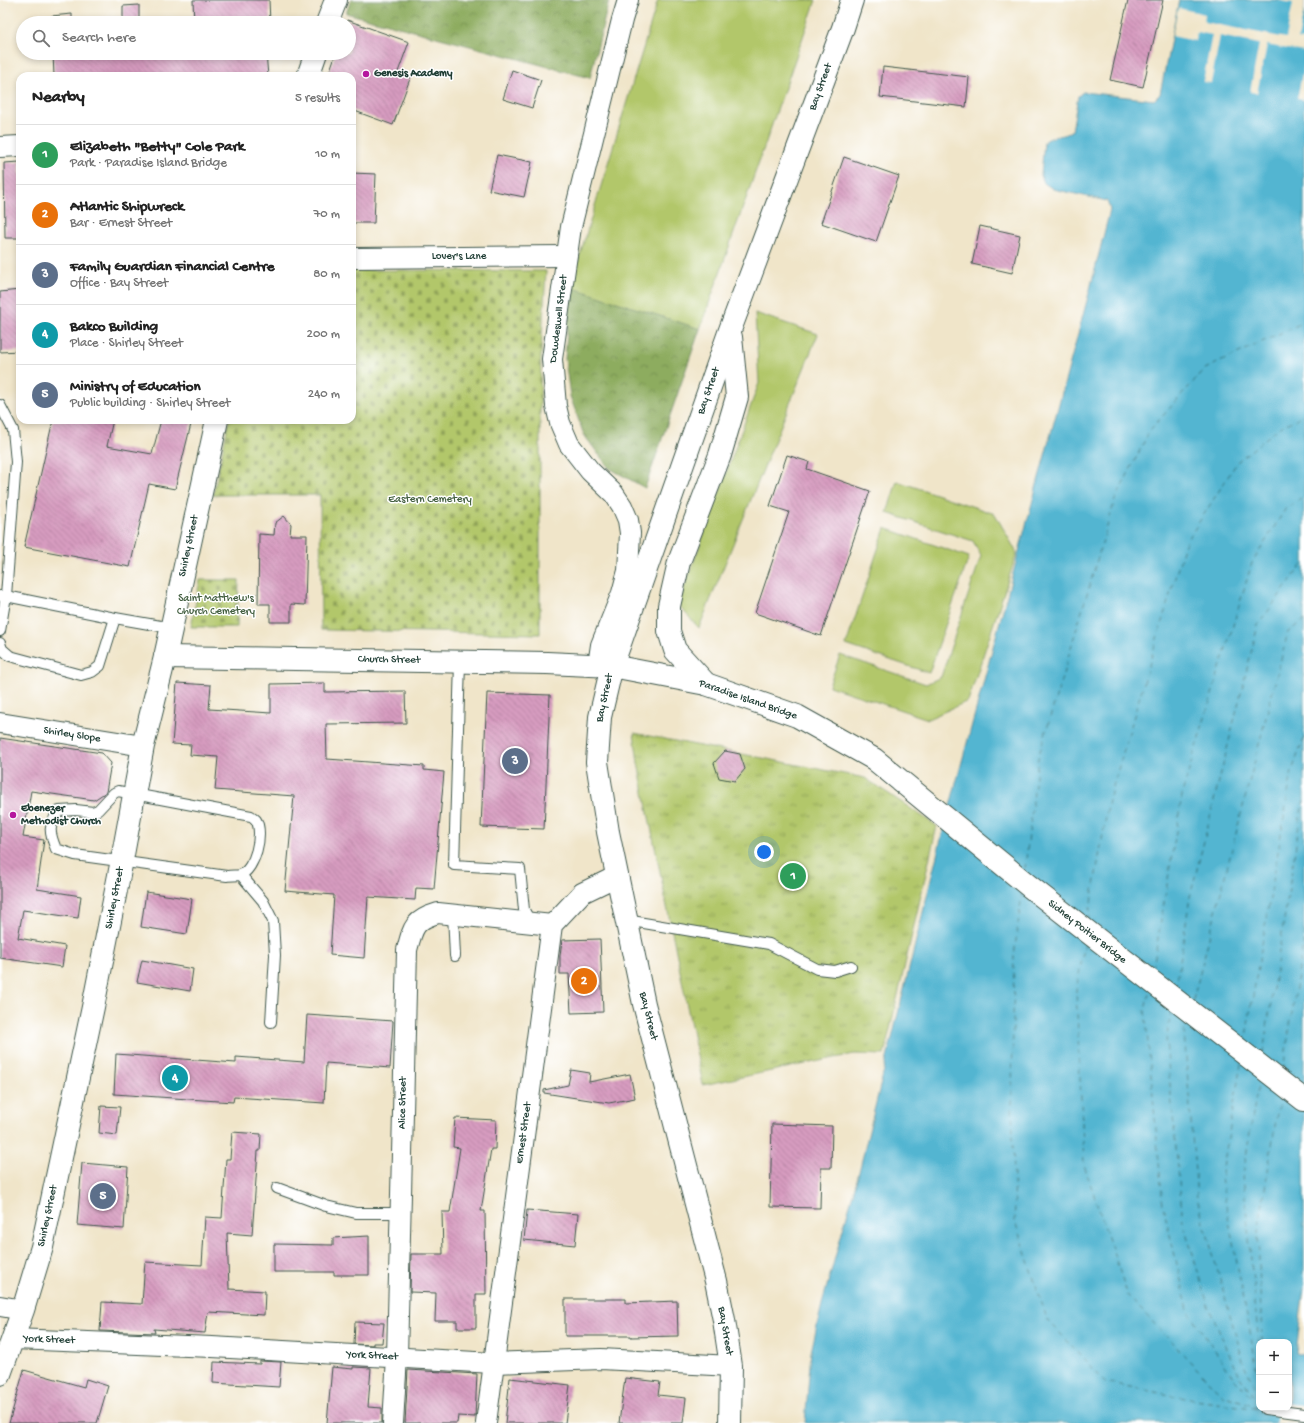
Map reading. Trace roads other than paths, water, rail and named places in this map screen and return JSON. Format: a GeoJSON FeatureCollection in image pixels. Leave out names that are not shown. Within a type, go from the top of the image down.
{"type":"FeatureCollection","features":[{"type":"Feature","properties":{"kind":"main road"},"geometry":{"type":"LineString","coordinates":[[330,16],[336,0]]}},
{"type":"Feature","properties":{"kind":"main road","name":"Bay Street"},"geometry":{"type":"LineString","coordinates":[[730,1423],[731,1366],[724,1320],[716,1281],[644,1004],[626,920],[597,762],[600,717],[605,665],[843,28],[852,0]]}},
{"type":"Feature","properties":{"kind":"main road"},"geometry":{"type":"LineString","coordinates":[[309,72],[314,60]]}},
{"type":"Feature","properties":{"kind":"main road"},"geometry":{"type":"LineString","coordinates":[[706,684],[675,650],[669,631],[669,606],[679,562],[720,455],[737,397],[730,330]]}},
{"type":"Feature","properties":{"kind":"main road","name":"Shirley Street"},"geometry":{"type":"LineString","coordinates":[[0,1374],[14,1339],[42,1247],[86,1040],[143,746],[166,657],[216,424]]}},
{"type":"Feature","properties":{"kind":"main road","name":"Church Street"},"geometry":{"type":"LineString","coordinates":[[166,657],[605,665]]}},
{"type":"Feature","properties":{"kind":"main road","name":"Paradise Island Bridge"},"geometry":{"type":"LineString","coordinates":[[605,665],[706,684],[797,716],[874,760]]}},
{"type":"Feature","properties":{"kind":"main road","name":"Sidney Poitier Bridge"},"geometry":{"type":"LineString","coordinates":[[874,760],[1029,886],[1304,1100]]}},
{"type":"Feature","properties":{"kind":"street","name":"Dowdeswell Street"},"geometry":{"type":"LineString","coordinates":[[605,665],[601,645],[622,593],[628,571],[630,533],[628,520],[622,506],[614,494],[590,471],[569,444],[560,423],[556,406],[552,359],[571,227],[628,0]]}},
{"type":"Feature","properties":{"kind":"street"},"geometry":{"type":"LineString","coordinates":[[0,147],[16,146]]}},
{"type":"Feature","properties":{"kind":"street","name":"Lover's Lane"},"geometry":{"type":"LineString","coordinates":[[356,258],[566,256]]}},
{"type":"Feature","properties":{"kind":"street","name":"Shirley Slope"},"geometry":{"type":"LineString","coordinates":[[0,723],[143,746]]}},
{"type":"Feature","properties":{"kind":"street"},"geometry":{"type":"LineString","coordinates":[[552,925],[582,893],[617,876]]}},
{"type":"Feature","properties":{"kind":"street","name":"Alice Street"},"geometry":{"type":"LineString","coordinates":[[393,1423],[407,950],[412,930],[424,917],[438,913],[552,925]]}},
{"type":"Feature","properties":{"kind":"street","name":"Ernest Street"},"geometry":{"type":"LineString","coordinates":[[486,1423],[552,925]]}},
{"type":"Feature","properties":{"kind":"street"},"geometry":{"type":"LineString","coordinates":[[0,1306],[23,1310]]}},
{"type":"Feature","properties":{"kind":"street","name":"York Street"},"geometry":{"type":"LineString","coordinates":[[14,1339],[212,1347],[493,1363],[602,1359],[731,1366]]}},
{"type":"Feature","properties":{"kind":"lane"},"geometry":{"type":"LineString","coordinates":[[0,405],[13,430],[16,462],[0,631]]}},
{"type":"Feature","properties":{"kind":"lane"},"geometry":{"type":"LineString","coordinates":[[3,596],[172,628]]}},
{"type":"Feature","properties":{"kind":"lane"},"geometry":{"type":"LineString","coordinates":[[0,643],[2,649],[10,656],[80,675],[92,672],[100,666],[115,618]]}},
{"type":"Feature","properties":{"kind":"lane"},"geometry":{"type":"LineString","coordinates":[[460,662],[454,865],[520,869],[524,910],[531,923]]}},
{"type":"Feature","properties":{"kind":"lane"},"geometry":{"type":"LineString","coordinates":[[118,791],[251,816],[256,821],[259,835],[256,856],[241,875],[227,876],[122,860],[75,855],[56,849],[51,836],[51,821],[59,811],[76,810],[93,812],[98,810],[114,793],[118,791]]}},
{"type":"Feature","properties":{"kind":"lane"},"geometry":{"type":"LineString","coordinates":[[241,875],[263,901],[273,921],[275,955],[271,1022]]}},
{"type":"Feature","properties":{"kind":"lane"},"geometry":{"type":"LineString","coordinates":[[453,914],[455,956]]}},
{"type":"Feature","properties":{"kind":"lane"},"geometry":{"type":"LineString","coordinates":[[626,920],[768,944],[817,969],[835,972],[851,966]]}},
{"type":"Feature","properties":{"kind":"lane"},"geometry":{"type":"LineString","coordinates":[[277,1188],[333,1208],[356,1212],[400,1213]]}},
{"type":"Feature","properties":{"kind":"lane"},"geometry":{"type":"LineString","coordinates":[[1281,1411],[1304,1414]]}},
{"type":"Feature","properties":{"kind":"water"},"geometry":{"type":"Polygon","coordinates":[[[1179,0],[1304,0],[1304,1287],[1296,1353],[1304,1355],[1304,1423],[805,1423],[811,1352],[823,1300],[858,1176],[942,835],[1089,293],[1110,210],[1107,201],[1053,189],[1044,183],[1041,175],[1044,142],[1072,131],[1078,96],[1083,92],[1154,100],[1160,94],[1179,0]]]}},
{"type":"Feature","properties":{"kind":"place","name":"Genesis Academy"},"geometry":{"type":"Point","coordinates":[366,74]}},
{"type":"Feature","properties":{"kind":"place","name":"Family Guardian Financial Centre"},"geometry":{"type":"Point","coordinates":[515,761]}},
{"type":"Feature","properties":{"kind":"place","name":"Ebenezer Methodist Church"},"geometry":{"type":"Point","coordinates":[13,815]}},
{"type":"Feature","properties":{"kind":"place","name":"Elizabeth \"Betty\" Cole Park"},"geometry":{"type":"Point","coordinates":[793,876]}},
{"type":"Feature","properties":{"kind":"place","name":"Atlantic Shipwreck"},"geometry":{"type":"Point","coordinates":[584,981]}},
{"type":"Feature","properties":{"kind":"place","name":"Bakco Building"},"geometry":{"type":"Point","coordinates":[175,1078]}},
{"type":"Feature","properties":{"kind":"place","name":"Ministry of Education"},"geometry":{"type":"Point","coordinates":[103,1196]}},
{"type":"Feature","properties":{"kind":"park label","name":"Eastern Cemetery"},"geometry":{"type":"Point","coordinates":[430,500]}},
{"type":"Feature","properties":{"kind":"park label","name":"Saint Matthew's Church Cemetery"},"geometry":{"type":"Point","coordinates":[216,605]}}]}
